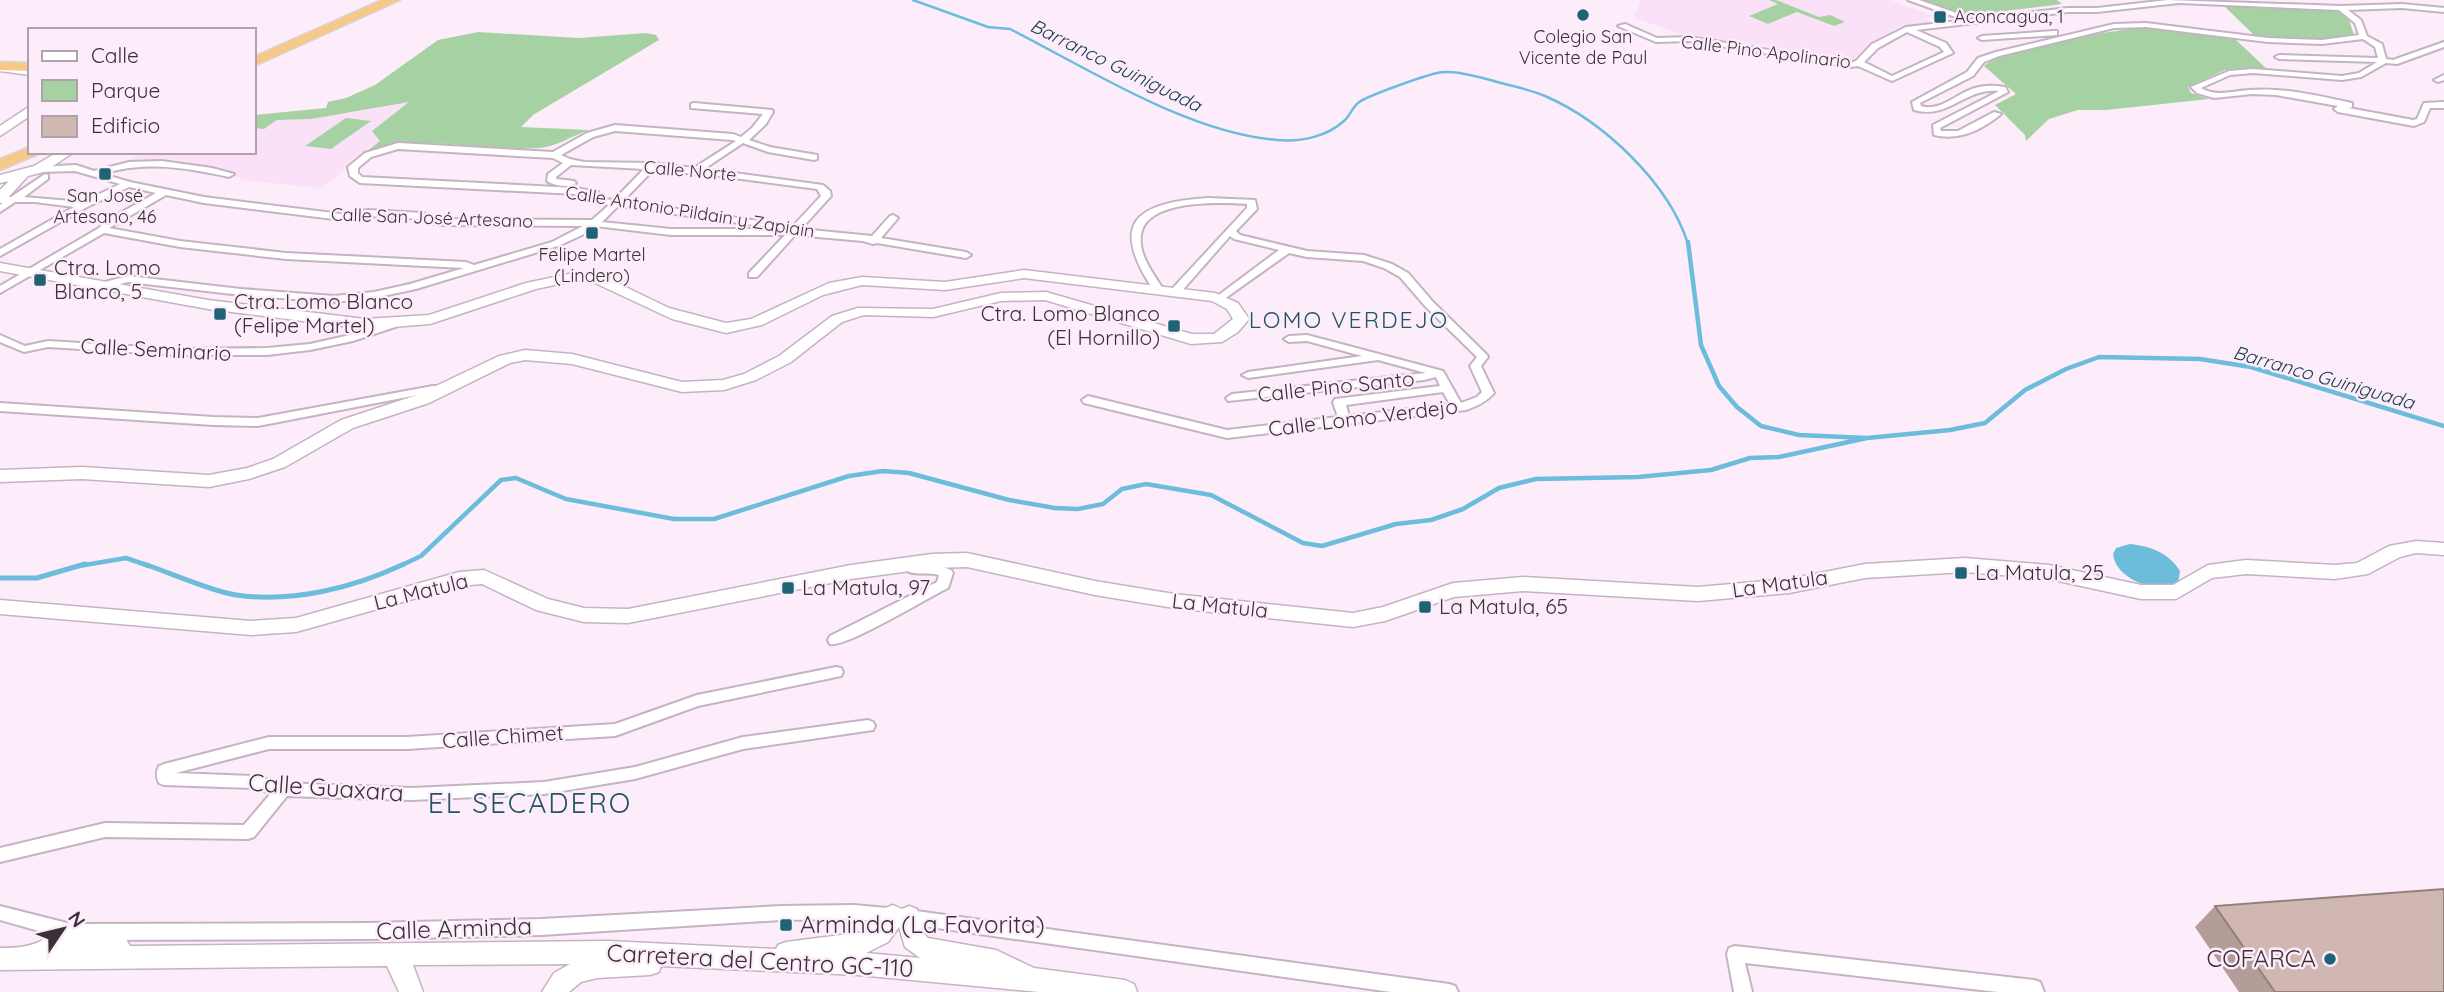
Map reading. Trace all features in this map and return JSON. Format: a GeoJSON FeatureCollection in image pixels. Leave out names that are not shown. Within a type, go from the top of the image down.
{"type":"FeatureCollection","features":[{"type":"Feature","properties":{"kind":"highway"},"geometry":{"type":"LineString","coordinates":[[264,45],[359,6],[393,0]]}},
{"type":"Feature","properties":{"kind":"highway"},"geometry":{"type":"LineString","coordinates":[[256,69],[359,6]]}},
{"type":"Feature","properties":{"kind":"highway"},"geometry":{"type":"LineString","coordinates":[[256,61],[300,42]]}},
{"type":"Feature","properties":{"kind":"highway"},"geometry":{"type":"LineString","coordinates":[[0,67],[28,70]]}},
{"type":"Feature","properties":{"kind":"highway"},"geometry":{"type":"LineString","coordinates":[[0,152],[25,130]]}},
{"type":"Feature","properties":{"kind":"highway"},"geometry":{"type":"LineString","coordinates":[[0,165],[28,153]]}},
{"type":"Feature","properties":{"kind":"street"},"geometry":{"type":"LineString","coordinates":[[1899,0],[1955,21]]}},
{"type":"Feature","properties":{"kind":"street"},"geometry":{"type":"LineString","coordinates":[[1912,0],[1953,14],[1982,19]]}},
{"type":"Feature","properties":{"kind":"street"},"geometry":{"type":"LineString","coordinates":[[2065,0],[2114,26]]}},
{"type":"Feature","properties":{"kind":"street","name":"Calle Pino Apolinario"},"geometry":{"type":"LineString","coordinates":[[1622,26],[1656,40],[1689,39],[1844,64],[1859,62],[1875,46],[1906,29],[2068,9],[2085,11],[2179,0],[2341,8],[2402,6],[2444,10]]}},
{"type":"Feature","properties":{"kind":"street"},"geometry":{"type":"LineString","coordinates":[[2341,8],[2358,22],[2364,37],[2379,46],[2383,62]]}},
{"type":"Feature","properties":{"kind":"street"},"geometry":{"type":"LineString","coordinates":[[1997,114],[1957,136],[1946,136],[1937,133],[1936,127],[2004,93],[2002,89],[1990,86],[1976,88],[1935,111],[1923,111],[1917,108],[1916,102],[1970,74],[1981,60],[2034,43],[2114,26],[2147,25],[2268,40],[2322,42],[2364,37]]}},
{"type":"Feature","properties":{"kind":"street"},"geometry":{"type":"LineString","coordinates":[[1859,62],[1892,79],[1949,53],[1943,45],[1906,29]]}},
{"type":"Feature","properties":{"kind":"street"},"geometry":{"type":"LineString","coordinates":[[1982,38],[2085,32]]}},
{"type":"Feature","properties":{"kind":"street"},"geometry":{"type":"LineString","coordinates":[[2279,57],[2371,58],[2394,62],[2444,44]]}},
{"type":"Feature","properties":{"kind":"street"},"geometry":{"type":"LineString","coordinates":[[2349,104],[2273,93],[2208,95],[2195,88],[2230,73],[2253,71],[2342,78],[2361,75],[2383,62]]}},
{"type":"Feature","properties":{"kind":"street"},"geometry":{"type":"LineString","coordinates":[[2273,93],[2399,122],[2414,123],[2421,120],[2427,105],[2444,105]]}},
{"type":"Feature","properties":{"kind":"street"},"geometry":{"type":"LineString","coordinates":[[694,106],[769,112],[744,140],[710,158],[698,169]]}},
{"type":"Feature","properties":{"kind":"street"},"geometry":{"type":"LineString","coordinates":[[2424,110],[2444,111]]}},
{"type":"Feature","properties":{"kind":"street"},"geometry":{"type":"LineString","coordinates":[[356,163],[368,155],[398,146],[555,155],[590,135],[615,128],[733,137],[768,149],[814,157]]}},
{"type":"Feature","properties":{"kind":"street"},"geometry":{"type":"LineString","coordinates":[[0,134],[25,130]]}},
{"type":"Feature","properties":{"kind":"street"},"geometry":{"type":"LineString","coordinates":[[0,209],[16,200],[42,173],[66,154]]}},
{"type":"Feature","properties":{"kind":"street","name":"Calle San José Artesano"},"geometry":{"type":"LineString","coordinates":[[66,154],[76,167]]}},
{"type":"Feature","properties":{"kind":"street","name":"Calle Norte"},"geometry":{"type":"LineString","coordinates":[[555,155],[570,162],[698,169],[820,187],[826,195],[792,232]]}},
{"type":"Feature","properties":{"kind":"street"},"geometry":{"type":"LineString","coordinates":[[96,173],[136,163],[164,162],[229,174]]}},
{"type":"Feature","properties":{"kind":"street"},"geometry":{"type":"LineString","coordinates":[[570,162],[551,176],[552,181],[596,187],[602,192],[600,201],[582,222]]}},
{"type":"Feature","properties":{"kind":"street","name":"Calle Antonio Pildain y Zapiain"},"geometry":{"type":"LineString","coordinates":[[356,163],[353,174],[360,180],[576,191],[595,194],[600,201],[618,201],[788,227],[792,232],[966,255]]}},
{"type":"Feature","properties":{"kind":"street"},"geometry":{"type":"LineString","coordinates":[[101,286],[128,279],[334,299],[412,288],[555,244],[594,223],[652,166]]}},
{"type":"Feature","properties":{"kind":"street","name":"Calle San José Artesano"},"geometry":{"type":"LineString","coordinates":[[42,173],[76,167],[128,184],[204,200],[342,216],[368,213],[423,216],[439,222],[582,222],[709,232],[792,232]]}},
{"type":"Feature","properties":{"kind":"street"},"geometry":{"type":"LineString","coordinates":[[0,179],[42,173]]}},
{"type":"Feature","properties":{"kind":"street"},"geometry":{"type":"LineString","coordinates":[[0,199],[23,174]]}},
{"type":"Feature","properties":{"kind":"street"},"geometry":{"type":"LineString","coordinates":[[0,253],[84,205],[128,184]]}},
{"type":"Feature","properties":{"kind":"street"},"geometry":{"type":"LineString","coordinates":[[0,290],[164,192]]}},
{"type":"Feature","properties":{"kind":"street"},"geometry":{"type":"LineString","coordinates":[[0,199],[84,205]]}},
{"type":"Feature","properties":{"kind":"street"},"geometry":{"type":"LineString","coordinates":[[1158,289],[1136,252],[1139,225],[1150,211],[1162,205],[1181,202],[1252,202],[1252,209],[1176,291]]}},
{"type":"Feature","properties":{"kind":"street"},"geometry":{"type":"LineString","coordinates":[[873,241],[893,218]]}},
{"type":"Feature","properties":{"kind":"street"},"geometry":{"type":"LineString","coordinates":[[102,230],[180,244],[286,256],[466,265],[473,269]]}},
{"type":"Feature","properties":{"kind":"street","name":"Calle Lomo Verdejo"},"geometry":{"type":"LineString","coordinates":[[1088,400],[1227,434],[1457,407],[1481,400],[1488,393],[1475,366],[1483,357],[1429,304],[1404,275],[1376,261],[1251,243],[1230,231]]}},
{"type":"Feature","properties":{"kind":"street"},"geometry":{"type":"LineString","coordinates":[[754,275],[792,232]]}},
{"type":"Feature","properties":{"kind":"street"},"geometry":{"type":"LineString","coordinates":[[1220,299],[1286,250]]}},
{"type":"Feature","properties":{"kind":"street"},"geometry":{"type":"LineString","coordinates":[[0,267],[221,307],[347,323],[394,324],[429,321],[522,289],[575,276],[607,281],[656,308],[723,328],[739,327],[816,291],[850,282],[877,281],[915,287],[950,286],[1024,274],[1176,291],[1220,299],[1233,306],[1241,319],[1233,330],[1217,339],[1175,337],[1046,296],[1001,297],[933,313],[880,310],[853,313],[836,319],[785,359],[750,377],[724,385],[682,387],[572,359],[525,355],[505,359],[447,390],[347,424],[279,463],[249,473],[209,481],[82,473],[0,476]]}},
{"type":"Feature","properties":{"kind":"street","name":"Calle Seminario"},"geometry":{"type":"LineString","coordinates":[[0,338],[24,349],[48,344],[255,354],[313,346],[374,333],[394,324]]}},
{"type":"Feature","properties":{"kind":"street"},"geometry":{"type":"LineString","coordinates":[[1289,339],[1307,338],[1440,373],[1457,407]]}},
{"type":"Feature","properties":{"kind":"street"},"geometry":{"type":"LineString","coordinates":[[1248,375],[1382,357]]}},
{"type":"Feature","properties":{"kind":"street","name":"Calle Pino Santo"},"geometry":{"type":"LineString","coordinates":[[1232,398],[1440,373]]}},
{"type":"Feature","properties":{"kind":"street"},"geometry":{"type":"LineString","coordinates":[[1346,421],[1339,402],[1448,388]]}},
{"type":"Feature","properties":{"kind":"street"},"geometry":{"type":"LineString","coordinates":[[0,407],[258,422],[433,389],[447,390]]}},
{"type":"Feature","properties":{"kind":"street","name":"La Matula"},"geometry":{"type":"LineString","coordinates":[[0,607],[251,628],[296,625],[459,579],[484,577],[543,605],[584,615],[628,616],[851,572],[967,559],[1095,588],[1174,601],[1353,620],[1385,614],[1453,590],[1523,584],[1698,594],[1789,586],[1865,571],[1965,565],[2049,572],[2141,592],[2176,592],[2208,572],[2246,567],[2335,572],[2361,569],[2395,551],[2416,547],[2444,549]]}},
{"type":"Feature","properties":{"kind":"street"},"geometry":{"type":"LineString","coordinates":[[835,640],[869,626],[916,597],[943,585],[946,573],[932,568],[851,572]]}},
{"type":"Feature","properties":{"kind":"street","name":"Calle Chimet"},"geometry":{"type":"LineString","coordinates":[[164,769],[269,743],[407,743],[615,730],[696,701],[836,672]]}},
{"type":"Feature","properties":{"kind":"street","name":"Calle Guaxara"},"geometry":{"type":"LineString","coordinates":[[164,769],[164,779],[252,782],[283,789],[412,794],[544,788],[635,773],[743,743],[868,726]]}},
{"type":"Feature","properties":{"kind":"street"},"geometry":{"type":"LineString","coordinates":[[0,855],[105,830],[248,832],[283,789]]}},
{"type":"Feature","properties":{"kind":"street","name":"Calle Arminda"},"geometry":{"type":"LineString","coordinates":[[0,913],[71,932],[368,931],[541,927],[781,913],[854,912],[1449,992]]}},
{"type":"Feature","properties":{"kind":"street"},"geometry":{"type":"LineString","coordinates":[[554,992],[566,978],[589,967],[754,959],[825,947],[861,946],[875,939],[901,917],[913,939],[922,948],[996,961],[1035,980]]}},
{"type":"Feature","properties":{"kind":"street"},"geometry":{"type":"LineString","coordinates":[[5,959],[50,951],[61,944],[71,932],[81,943],[99,947],[176,946],[324,955]]}},
{"type":"Feature","properties":{"kind":"street","name":"Carretera del Centro GC-110"},"geometry":{"type":"LineString","coordinates":[[324,955],[608,952],[754,959],[1035,980],[1125,992]]}},
{"type":"Feature","properties":{"kind":"street"},"geometry":{"type":"LineString","coordinates":[[1743,992],[1735,954],[2034,988],[2035,992]]}},
{"type":"Feature","properties":{"kind":"street"},"geometry":{"type":"LineString","coordinates":[[5,959],[324,955]]}},
{"type":"Feature","properties":{"kind":"street"},"geometry":{"type":"LineString","coordinates":[[394,955],[409,981],[411,992]]}},
{"type":"Feature","properties":{"kind":"shaded area"},"geometry":{"type":"Polygon","coordinates":[[[1641,0],[1890,0],[1934,16],[1925,18],[1931,23],[1897,28],[1873,41],[1854,62],[1845,63],[1756,44],[1751,49],[1691,38],[1634,18],[1641,0]]]}},
{"type":"Feature","properties":{"kind":"shaded area"},"geometry":{"type":"Polygon","coordinates":[[[411,101],[381,141],[352,159],[342,172],[321,188],[239,180],[242,178],[232,176],[236,172],[171,159],[128,161],[136,154],[256,154],[256,128],[264,129],[277,120],[349,113],[411,101]]]}},
{"type":"Feature","properties":{"kind":"green space"},"geometry":{"type":"Polygon","coordinates":[[[1769,0],[1776,0],[1819,17],[1830,15],[1845,22],[1834,26],[1797,12],[1768,24],[1749,16],[1778,4],[1769,0]]]}},
{"type":"Feature","properties":{"kind":"green space"},"geometry":{"type":"Polygon","coordinates":[[[1921,0],[2057,0],[2062,4],[1973,15],[1921,0]]]}},
{"type":"Feature","properties":{"kind":"green space"},"geometry":{"type":"Polygon","coordinates":[[[2223,5],[2333,10],[2348,17],[2354,35],[2312,41],[2257,38],[2223,5]]]}},
{"type":"Feature","properties":{"kind":"green space"},"geometry":{"type":"Polygon","coordinates":[[[2136,28],[2202,33],[2235,39],[2268,70],[2225,70],[2188,87],[2191,93],[2209,99],[2106,110],[2078,110],[2049,119],[2026,141],[2025,135],[1995,105],[2016,94],[1984,66],[1995,59],[2056,41],[2136,28]]]}},
{"type":"Feature","properties":{"kind":"green space"},"geometry":{"type":"Polygon","coordinates":[[[478,32],[579,38],[646,33],[656,35],[659,40],[533,115],[521,127],[589,130],[545,147],[517,149],[409,143],[367,151],[380,141],[372,131],[409,102],[311,119],[277,120],[264,129],[256,128],[256,115],[326,108],[328,102],[346,98],[375,85],[438,40],[478,32]]]}},
{"type":"Feature","properties":{"kind":"green space"},"geometry":{"type":"Polygon","coordinates":[[[346,118],[371,121],[331,149],[305,146],[346,118]]]}},
{"type":"Feature","properties":{"kind":"water"},"geometry":{"type":"Polygon","coordinates":[[[2130,544],[2152,549],[2170,559],[2180,571],[2178,583],[2149,586],[2129,578],[2121,571],[2113,554],[2116,548],[2130,544]]]}},
{"type":"Feature","properties":{"kind":"building","name":"COFARCA"},"geometry":{"type":"Polygon","coordinates":[[[2444,889],[2444,992],[2275,992],[2215,906],[2444,889]]]}},
{"type":"Feature","properties":{"kind":"waterway","name":"Barranco Guiniguada"},"geometry":{"type":"LineString","coordinates":[[913,0],[988,27],[1010,29],[1106,80],[1174,112],[1243,135],[1277,140],[1304,139],[1330,131],[1345,120],[1363,100],[1437,73],[1466,74],[1533,91],[1589,121],[1631,156],[1666,199],[1688,244]]}},
{"type":"Feature","properties":{"kind":"waterway","name":"Barranco Guiniguada"},"geometry":{"type":"LineString","coordinates":[[1688,242],[1701,345],[1719,386],[1737,407],[1761,426],[1799,435],[1867,438]]}},
{"type":"Feature","properties":{"kind":"waterway","name":"Barranco Guiniguada"},"geometry":{"type":"LineString","coordinates":[[1867,438],[1950,430],[1985,423],[2025,390],[2066,369],[2099,357],[2200,359],[2251,367],[2444,426]]}},
{"type":"Feature","properties":{"kind":"waterway"},"geometry":{"type":"LineString","coordinates":[[400,566],[421,556],[501,480],[516,478],[566,499],[674,519],[714,519],[849,476],[883,471],[909,473],[1009,500],[1055,508],[1078,509],[1103,504],[1122,489],[1146,484],[1211,495],[1303,543],[1322,546],[1396,524],[1431,520],[1463,509],[1499,488],[1536,479],[1638,477],[1711,470],[1750,458],[1779,457],[1867,438]]}},
{"type":"Feature","properties":{"kind":"waterway"},"geometry":{"type":"LineString","coordinates":[[79,566],[126,558],[149,566]]}},
{"type":"Feature","properties":{"kind":"waterway"},"geometry":{"type":"LineString","coordinates":[[0,578],[37,578],[85,564]]}},
{"type":"Feature","properties":{"kind":"waterway"},"geometry":{"type":"LineString","coordinates":[[144,564],[214,590],[257,597],[322,592],[364,580],[404,564]]}},
{"type":"Feature","properties":{"kind":"place","name":"Colegio San Vicente de Paul"},"geometry":{"type":"Point","coordinates":[1583,15]}},
{"type":"Feature","properties":{"kind":"place","name":"Aconcagua, 1"},"geometry":{"type":"Point","coordinates":[1940,17]}},
{"type":"Feature","properties":{"kind":"place","name":"San José Artesano, 46"},"geometry":{"type":"Point","coordinates":[105,174]}},
{"type":"Feature","properties":{"kind":"place","name":"Felipe Martel (Lindero)"},"geometry":{"type":"Point","coordinates":[592,233]}},
{"type":"Feature","properties":{"kind":"place","name":"Ctra. Lomo Blanco, 5"},"geometry":{"type":"Point","coordinates":[40,280]}},
{"type":"Feature","properties":{"kind":"place","name":"Ctra. Lomo Blanco (Felipe Martel)"},"geometry":{"type":"Point","coordinates":[220,314]}},
{"type":"Feature","properties":{"kind":"place","name":"Ctra. Lomo Blanco (El Hornillo)"},"geometry":{"type":"Point","coordinates":[1174,326]}},
{"type":"Feature","properties":{"kind":"place","name":"La Matula, 25"},"geometry":{"type":"Point","coordinates":[1961,573]}},
{"type":"Feature","properties":{"kind":"place","name":"La Matula, 97"},"geometry":{"type":"Point","coordinates":[788,588]}},
{"type":"Feature","properties":{"kind":"place","name":"La Matula, 65"},"geometry":{"type":"Point","coordinates":[1425,607]}},
{"type":"Feature","properties":{"kind":"place","name":"Arminda (La Favorita)"},"geometry":{"type":"Point","coordinates":[786,925]}},
{"type":"Feature","properties":{"kind":"place","name":"COFARCA"},"geometry":{"type":"Point","coordinates":[2330,959]}},
{"type":"Feature","properties":{"kind":"district","name":"LOMO VERDEJO"},"geometry":{"type":"Point","coordinates":[1349,320]}},
{"type":"Feature","properties":{"kind":"district","name":"EL SECADERO"},"geometry":{"type":"Point","coordinates":[530,803]}}]}
